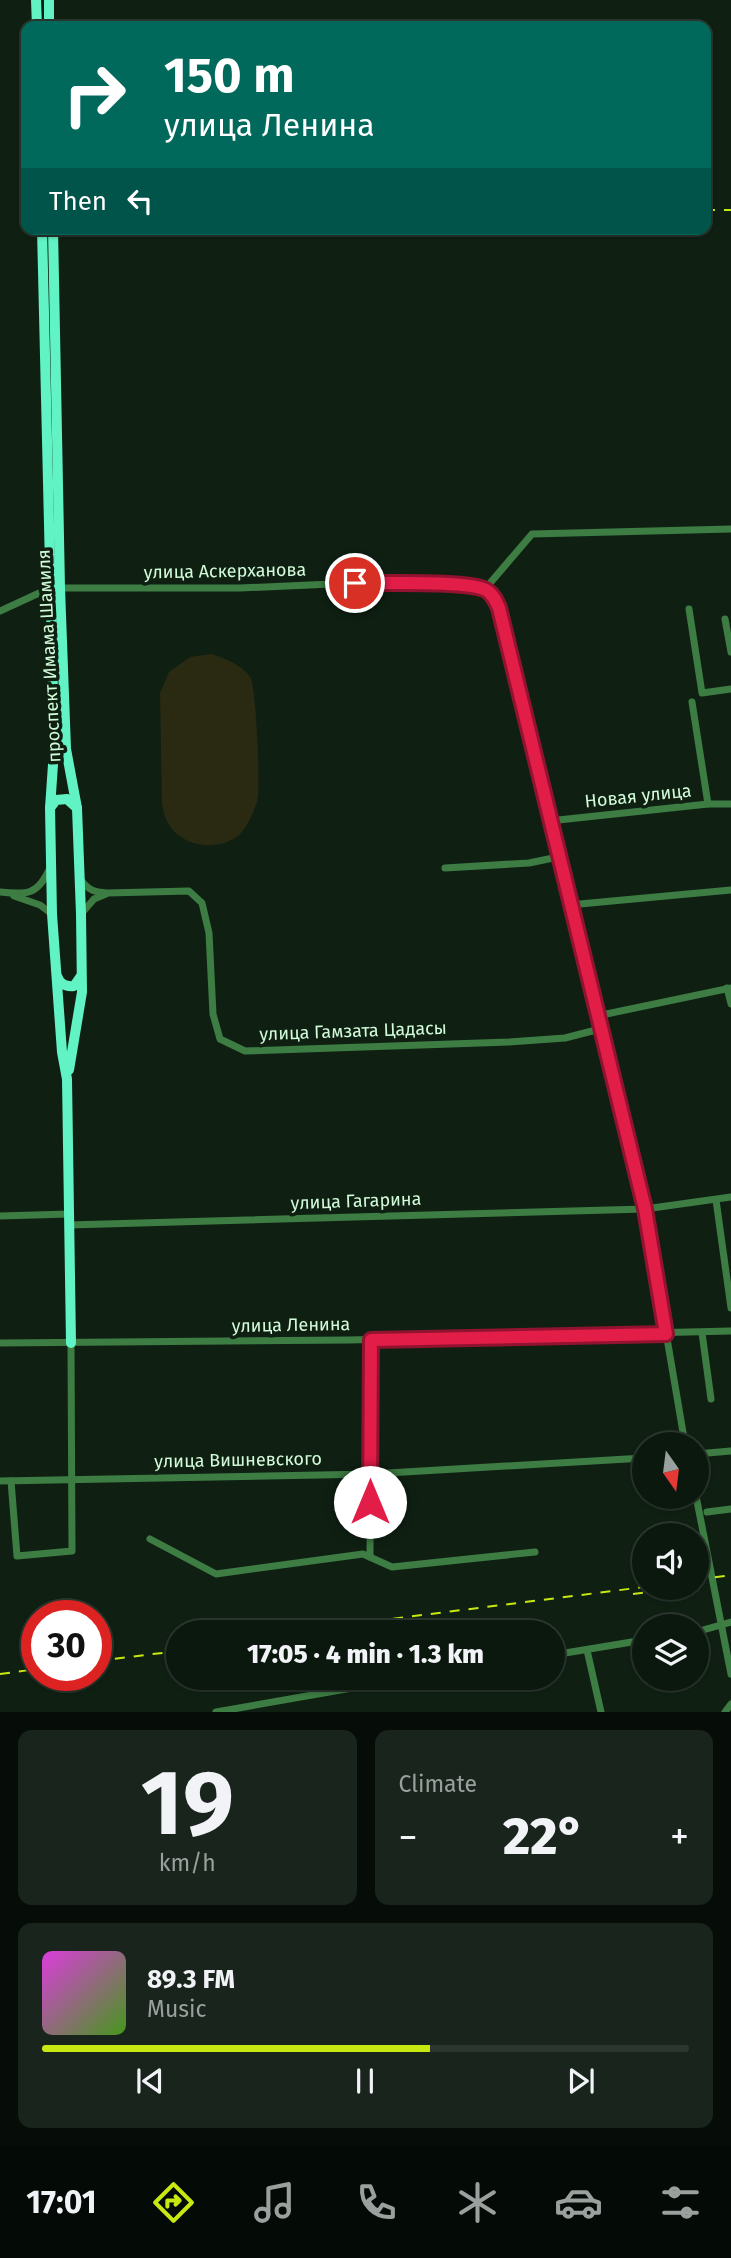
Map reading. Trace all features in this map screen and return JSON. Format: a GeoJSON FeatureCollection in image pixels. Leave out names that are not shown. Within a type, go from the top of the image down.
{"type":"FeatureCollection","features":[{"type":"Feature","properties":{"kind":"main road"},"geometry":{"type":"LineString","coordinates":[[36,0],[37,21]]}},
{"type":"Feature","properties":{"kind":"main road"},"geometry":{"type":"LineString","coordinates":[[49,0],[49,21]]}},
{"type":"Feature","properties":{"kind":"main road","name":"проспект Имама Шамиля"},"geometry":{"type":"LineString","coordinates":[[42,235],[55,588],[66,749],[77,808],[80,879],[82,992],[67,1079]]}},
{"type":"Feature","properties":{"kind":"main road","name":"проспект Имама Шамиля"},"geometry":{"type":"LineString","coordinates":[[53,235],[55,588],[54,750],[50,808],[55,972],[67,1079],[71,1343]]}},
{"type":"Feature","properties":{"kind":"main road"},"geometry":{"type":"LineString","coordinates":[[50,808],[56,800],[67,799],[77,808]]}},
{"type":"Feature","properties":{"kind":"main road"},"geometry":{"type":"LineString","coordinates":[[55,972],[59,981],[68,986],[74,986],[81,975]]}},
{"type":"Feature","properties":{"kind":"street"},"geometry":{"type":"LineString","coordinates":[[683,1432],[645,1209],[499,608],[494,597],[485,589],[532,534],[731,529]]}},
{"type":"Feature","properties":{"kind":"street","name":"улица Аскерханова"},"geometry":{"type":"LineString","coordinates":[[55,588],[240,588],[355,583],[466,585],[485,589]]}},
{"type":"Feature","properties":{"kind":"street"},"geometry":{"type":"LineString","coordinates":[[0,611],[55,588]]}},
{"type":"Feature","properties":{"kind":"street"},"geometry":{"type":"LineString","coordinates":[[689,609],[702,693],[731,689]]}},
{"type":"Feature","properties":{"kind":"street"},"geometry":{"type":"LineString","coordinates":[[725,619],[731,652]]}},
{"type":"Feature","properties":{"kind":"street"},"geometry":{"type":"LineString","coordinates":[[692,702],[708,804]]}},
{"type":"Feature","properties":{"kind":"street","name":"Новая улица"},"geometry":{"type":"LineString","coordinates":[[550,821],[708,804],[731,804]]}},
{"type":"Feature","properties":{"kind":"street"},"geometry":{"type":"LineString","coordinates":[[445,868],[529,863],[558,858]]}},
{"type":"Feature","properties":{"kind":"street"},"geometry":{"type":"LineString","coordinates":[[0,892],[22,894],[38,888],[51,864]]}},
{"type":"Feature","properties":{"kind":"street"},"geometry":{"type":"LineString","coordinates":[[80,879],[94,892],[107,894]]}},
{"type":"Feature","properties":{"kind":"street"},"geometry":{"type":"LineString","coordinates":[[569,905],[731,890]]}},
{"type":"Feature","properties":{"kind":"street","name":"улица Гамзата Цадасы"},"geometry":{"type":"LineString","coordinates":[[107,894],[189,891],[202,903],[209,933],[212,1014],[220,1039],[245,1051],[509,1042],[565,1038],[600,1029]]}},
{"type":"Feature","properties":{"kind":"street"},"geometry":{"type":"LineString","coordinates":[[0,892],[40,905],[52,914]]}},
{"type":"Feature","properties":{"kind":"street"},"geometry":{"type":"LineString","coordinates":[[81,914],[94,899],[107,894]]}},
{"type":"Feature","properties":{"kind":"street"},"geometry":{"type":"LineString","coordinates":[[597,1016],[729,988],[731,1004]]}},
{"type":"Feature","properties":{"kind":"street","name":"улица Гагарина"},"geometry":{"type":"LineString","coordinates":[[69,1225],[645,1209],[731,1197]]}},
{"type":"Feature","properties":{"kind":"street"},"geometry":{"type":"LineString","coordinates":[[716,1200],[731,1308]]}},
{"type":"Feature","properties":{"kind":"street"},"geometry":{"type":"LineString","coordinates":[[0,1216],[69,1214]]}},
{"type":"Feature","properties":{"kind":"street","name":"улица Ленина"},"geometry":{"type":"LineString","coordinates":[[0,1343],[371,1340],[731,1331]]}},
{"type":"Feature","properties":{"kind":"street"},"geometry":{"type":"LineString","coordinates":[[702,1333],[711,1399]]}},
{"type":"Feature","properties":{"kind":"street"},"geometry":{"type":"LineString","coordinates":[[370,1558],[371,1340]]}},
{"type":"Feature","properties":{"kind":"street"},"geometry":{"type":"LineString","coordinates":[[11,1481],[17,1556],[72,1551],[71,1343]]}},
{"type":"Feature","properties":{"kind":"street"},"geometry":{"type":"LineString","coordinates":[[709,1453],[731,1451]]}},
{"type":"Feature","properties":{"kind":"street","name":"улица Вишневского"},"geometry":{"type":"LineString","coordinates":[[0,1482],[370,1474],[632,1459]]}},
{"type":"Feature","properties":{"kind":"street"},"geometry":{"type":"LineString","coordinates":[[699,1509],[731,1674]]}},
{"type":"Feature","properties":{"kind":"street"},"geometry":{"type":"LineString","coordinates":[[707,1513],[731,1509]]}},
{"type":"Feature","properties":{"kind":"street"},"geometry":{"type":"LineString","coordinates":[[150,1539],[216,1574],[363,1554],[393,1567],[535,1552]]}},
{"type":"Feature","properties":{"kind":"street"},"geometry":{"type":"LineString","coordinates":[[709,1629],[731,1622]]}},
{"type":"Feature","properties":{"kind":"street"},"geometry":{"type":"LineString","coordinates":[[565,1653],[632,1642]]}},
{"type":"Feature","properties":{"kind":"street"},"geometry":{"type":"LineString","coordinates":[[587,1650],[601,1712]]}},
{"type":"Feature","properties":{"kind":"street"},"geometry":{"type":"LineString","coordinates":[[216,1712],[251,1709],[348,1690]]}},
{"type":"Feature","properties":{"kind":"street"},"geometry":{"type":"LineString","coordinates":[[725,1712],[731,1704]]}},
{"type":"Feature","properties":{"kind":"shaded area"},"geometry":{"type":"Polygon","coordinates":[[[212,654],[239,666],[251,679],[256,720],[258,794],[252,815],[239,835],[230,841],[209,845],[179,836],[165,816],[162,804],[160,693],[169,672],[190,657],[212,654]]]}},
{"type":"Feature","properties":{"kind":"railway"},"geometry":{"type":"LineString","coordinates":[[711,210],[731,210]]}},
{"type":"Feature","properties":{"kind":"railway"},"geometry":{"type":"LineString","coordinates":[[709,1578],[731,1575]]}},
{"type":"Feature","properties":{"kind":"railway"},"geometry":{"type":"LineString","coordinates":[[383,1620],[632,1589]]}},
{"type":"Feature","properties":{"kind":"railway"},"geometry":{"type":"LineString","coordinates":[[112,1659],[166,1652]]}},
{"type":"Feature","properties":{"kind":"railway"},"geometry":{"type":"LineString","coordinates":[[0,1674],[21,1671]]}},
{"type":"Feature","properties":{"kind":"route"},"geometry":{"type":"LineString","coordinates":[[355,583],[466,585],[485,589],[494,597],[499,608],[645,1209],[666,1334],[371,1340],[370,1502]]}}]}
